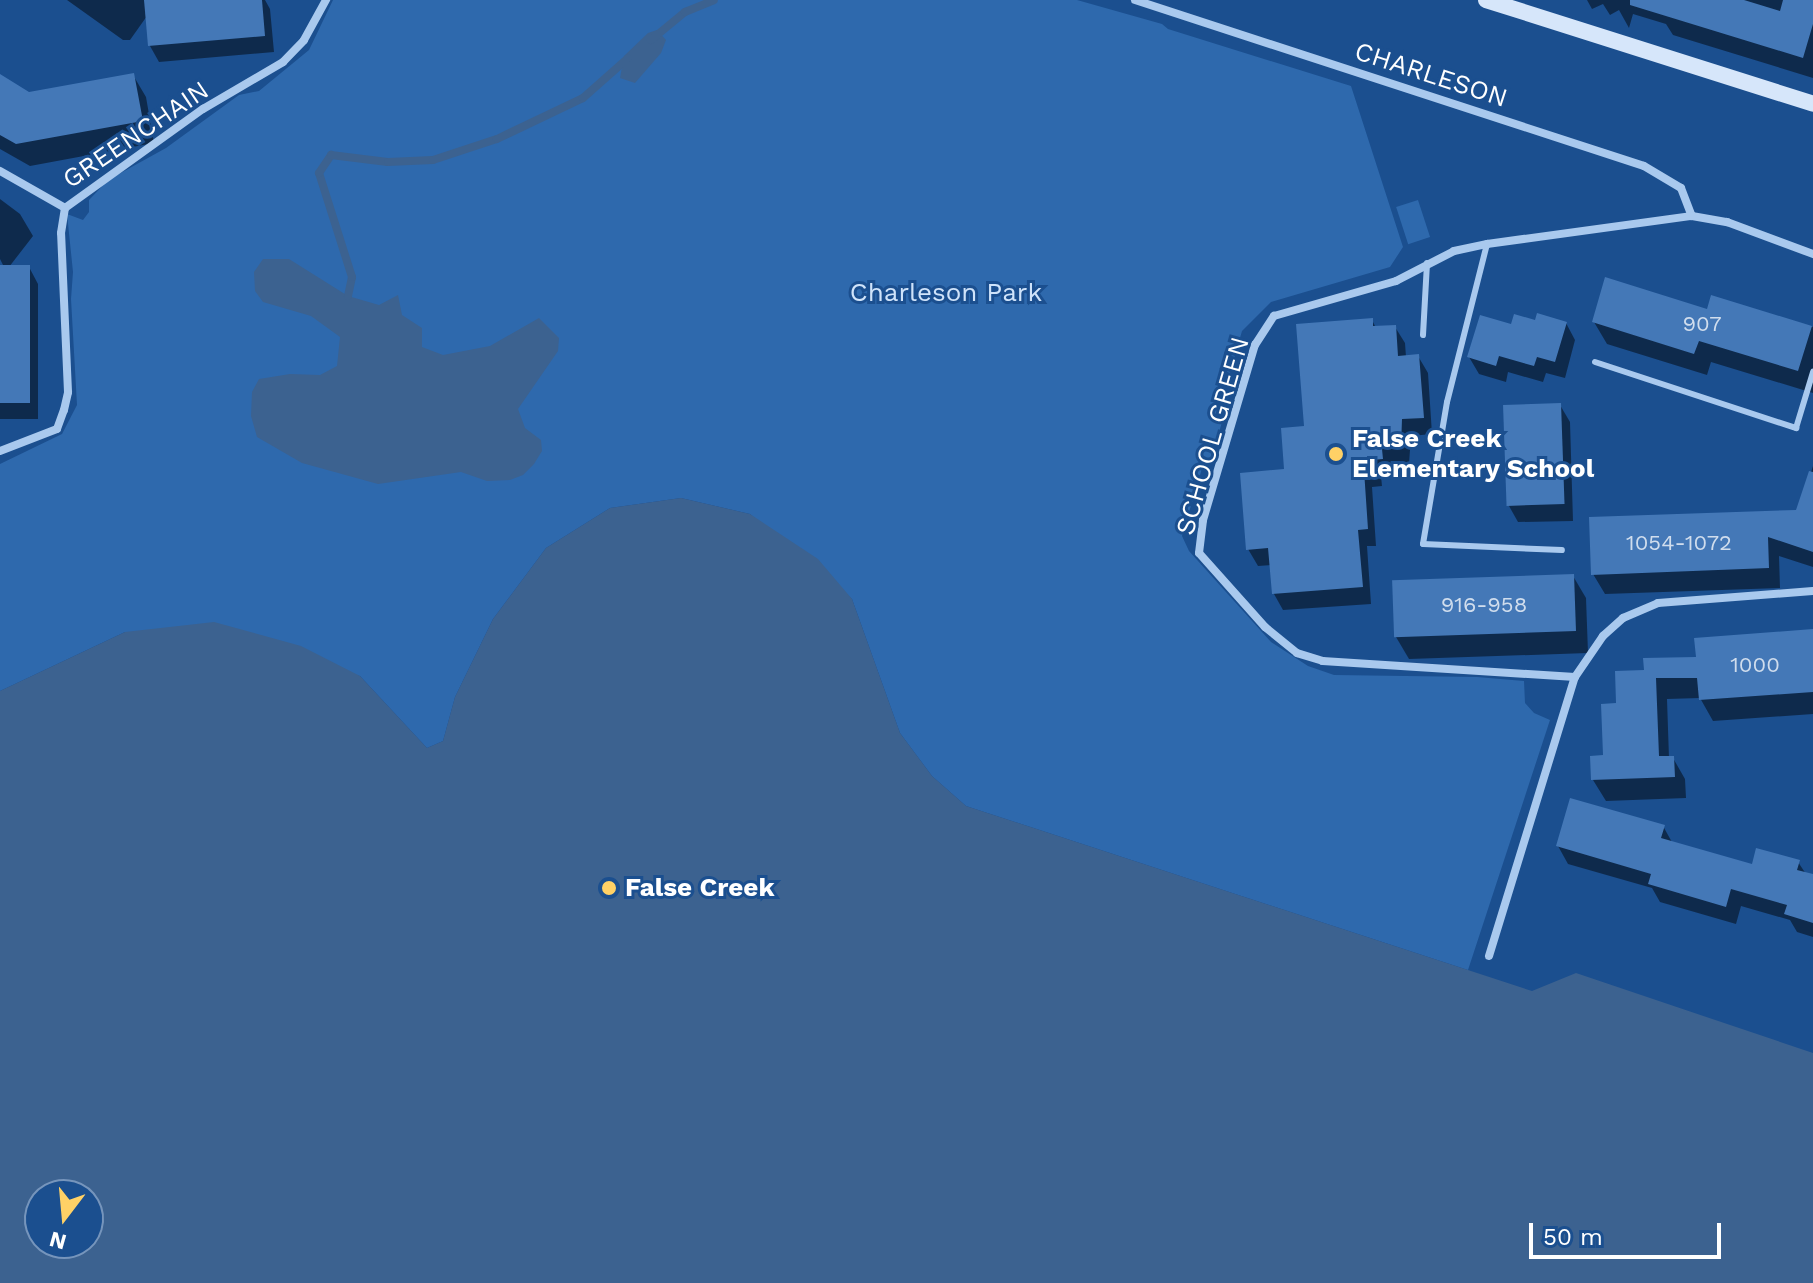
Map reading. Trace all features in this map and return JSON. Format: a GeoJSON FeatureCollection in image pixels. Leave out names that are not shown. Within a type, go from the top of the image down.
{"type":"FeatureCollection","features":[{"type":"Feature","properties":{"kind":"main road"},"geometry":{"type":"LineString","coordinates":[[1486,0],[1813,104]]}},
{"type":"Feature","properties":{"kind":"street","name":"GREENCHAIN"},"geometry":{"type":"LineString","coordinates":[[0,451],[57,429],[64,410],[68,392],[61,233],[65,208],[203,109],[283,62],[304,40],[326,0]]}},
{"type":"Feature","properties":{"kind":"street","name":"CHARLESON"},"geometry":{"type":"LineString","coordinates":[[1135,0],[1644,166],[1681,188],[1692,216]]}},
{"type":"Feature","properties":{"kind":"street"},"geometry":{"type":"LineString","coordinates":[[0,171],[65,208]]}},
{"type":"Feature","properties":{"kind":"street"},"geometry":{"type":"LineString","coordinates":[[1427,263],[1454,251],[1487,244],[1692,216],[1727,222],[1813,254]]}},
{"type":"Feature","properties":{"kind":"street","name":"SCHOOL GREEN"},"geometry":{"type":"LineString","coordinates":[[1427,263],[1396,281],[1274,316],[1255,345],[1203,520],[1199,553],[1265,627],[1297,653],[1323,661],[1575,677]]}},
{"type":"Feature","properties":{"kind":"street"},"geometry":{"type":"LineString","coordinates":[[1489,956],[1575,677],[1603,636],[1642,608],[1680,599],[1813,591]]}},
{"type":"Feature","properties":{"kind":"lane"},"geometry":{"type":"LineString","coordinates":[[1487,244],[1447,402],[1423,544],[1562,550]]}},
{"type":"Feature","properties":{"kind":"lane"},"geometry":{"type":"LineString","coordinates":[[1423,335],[1427,263]]}},
{"type":"Feature","properties":{"kind":"lane"},"geometry":{"type":"LineString","coordinates":[[1595,362],[1796,428],[1813,372]]}},
{"type":"Feature","properties":{"kind":"green space","name":"Charleson Park"},"geometry":{"type":"Polygon","coordinates":[[[333,0],[1077,0],[1162,24],[1168,29],[1351,86],[1403,247],[1390,267],[1271,302],[1242,331],[1224,394],[1229,396],[1210,466],[1203,465],[1182,536],[1189,551],[1271,642],[1308,666],[1334,675],[1477,677],[1524,681],[1525,703],[1534,713],[1550,720],[1468,970],[966,806],[932,776],[900,733],[852,599],[750,514],[681,498],[610,508],[546,548],[493,619],[455,697],[443,741],[427,748],[360,676],[125,632],[0,691],[0,464],[62,434],[77,405],[71,299],[73,272],[67,214],[83,220],[89,212],[89,200],[108,180],[166,148],[239,95],[259,91],[309,50],[333,0]]]}},
{"type":"Feature","properties":{"kind":"green space"},"geometry":{"type":"Polygon","coordinates":[[[1418,200],[1430,237],[1408,244],[1396,207],[1418,200]]]}},
{"type":"Feature","properties":{"kind":"shaded area"},"geometry":{"type":"Polygon","coordinates":[[[657,30],[666,40],[661,53],[635,83],[620,78],[624,56],[648,33],[657,30]]]}},
{"type":"Feature","properties":{"kind":"shaded area"},"geometry":{"type":"Polygon","coordinates":[[[263,259],[289,259],[348,296],[379,305],[398,295],[402,315],[422,328],[422,347],[443,355],[490,346],[539,318],[559,338],[558,351],[518,409],[525,428],[541,440],[542,451],[534,464],[523,475],[510,480],[487,481],[461,472],[378,484],[302,463],[257,437],[251,416],[252,392],[259,379],[290,374],[320,375],[337,366],[340,337],[311,316],[263,302],[255,291],[254,272],[263,259]]]}},
{"type":"Feature","properties":{"kind":"shaded area","name":"False Creek"},"geometry":{"type":"Polygon","coordinates":[[[681,498],[750,514],[818,559],[852,599],[900,733],[932,776],[966,806],[1532,991],[1576,973],[1813,1053],[1813,1283],[0,1283],[0,691],[125,632],[214,622],[301,646],[360,676],[427,748],[443,741],[455,697],[493,619],[546,548],[610,508],[681,498]]]}},
{"type":"Feature","properties":{"kind":"building"},"geometry":{"type":"Polygon","coordinates":[[[144,0],[262,0],[265,36],[148,46],[144,0]]]}},
{"type":"Feature","properties":{"kind":"building"},"geometry":{"type":"Polygon","coordinates":[[[1630,0],[1744,0],[1780,11],[1783,0],[1813,0],[1813,24],[1803,58],[1630,5],[1630,0]]]}},
{"type":"Feature","properties":{"kind":"building"},"geometry":{"type":"Polygon","coordinates":[[[134,73],[143,121],[16,144],[0,135],[0,74],[29,92],[134,73]]]}},
{"type":"Feature","properties":{"kind":"building"},"geometry":{"type":"Polygon","coordinates":[[[0,265],[30,265],[30,403],[0,403],[0,265]]]}},
{"type":"Feature","properties":{"kind":"building"},"geometry":{"type":"Polygon","coordinates":[[[1605,277],[1707,309],[1711,295],[1812,326],[1798,371],[1699,341],[1694,354],[1592,322],[1605,277]]]}},
{"type":"Feature","properties":{"kind":"building"},"geometry":{"type":"Polygon","coordinates":[[[1537,313],[1567,322],[1555,362],[1537,357],[1534,366],[1499,356],[1496,366],[1467,357],[1480,315],[1511,324],[1514,314],[1535,320],[1537,313]]]}},
{"type":"Feature","properties":{"kind":"building"},"geometry":{"type":"Polygon","coordinates":[[[1373,318],[1373,326],[1396,325],[1398,356],[1419,354],[1424,418],[1402,419],[1401,448],[1382,449],[1383,459],[1372,460],[1373,469],[1364,470],[1368,529],[1358,530],[1363,587],[1272,594],[1268,548],[1246,550],[1240,473],[1284,469],[1281,428],[1304,426],[1296,324],[1373,318]]]}},
{"type":"Feature","properties":{"kind":"building"},"geometry":{"type":"Polygon","coordinates":[[[1561,403],[1565,504],[1507,506],[1503,405],[1561,403]]]}},
{"type":"Feature","properties":{"kind":"building"},"geometry":{"type":"Polygon","coordinates":[[[1809,471],[1813,472],[1813,552],[1768,537],[1769,568],[1591,575],[1589,517],[1796,510],[1809,471]]]}},
{"type":"Feature","properties":{"kind":"building"},"geometry":{"type":"Polygon","coordinates":[[[1574,574],[1576,631],[1394,637],[1392,580],[1574,574]]]}},
{"type":"Feature","properties":{"kind":"building"},"geometry":{"type":"Polygon","coordinates":[[[1813,629],[1813,692],[1699,700],[1697,678],[1656,678],[1659,756],[1674,756],[1675,777],[1591,780],[1590,756],[1603,755],[1601,704],[1616,703],[1615,671],[1644,670],[1643,658],[1696,657],[1694,638],[1813,629]]]}},
{"type":"Feature","properties":{"kind":"building"},"geometry":{"type":"Polygon","coordinates":[[[1570,798],[1665,825],[1661,838],[1752,864],[1756,848],[1800,860],[1797,870],[1813,874],[1813,923],[1784,914],[1787,905],[1731,889],[1726,907],[1648,884],[1651,874],[1556,846],[1570,798]]]}},
{"type":"Feature","properties":{"kind":"waterway"},"geometry":{"type":"LineString","coordinates":[[651,40],[685,12],[714,0]]}},
{"type":"Feature","properties":{"kind":"waterway"},"geometry":{"type":"LineString","coordinates":[[348,296],[352,277],[319,173],[331,155],[388,162],[433,160],[497,139],[583,98],[628,58]]}},
{"type":"Feature","properties":{"kind":"place","name":"False Creek Elementary School"},"geometry":{"type":"Point","coordinates":[1336,454]}},
{"type":"Feature","properties":{"kind":"place","name":"False Creek"},"geometry":{"type":"Point","coordinates":[609,888]}}]}
